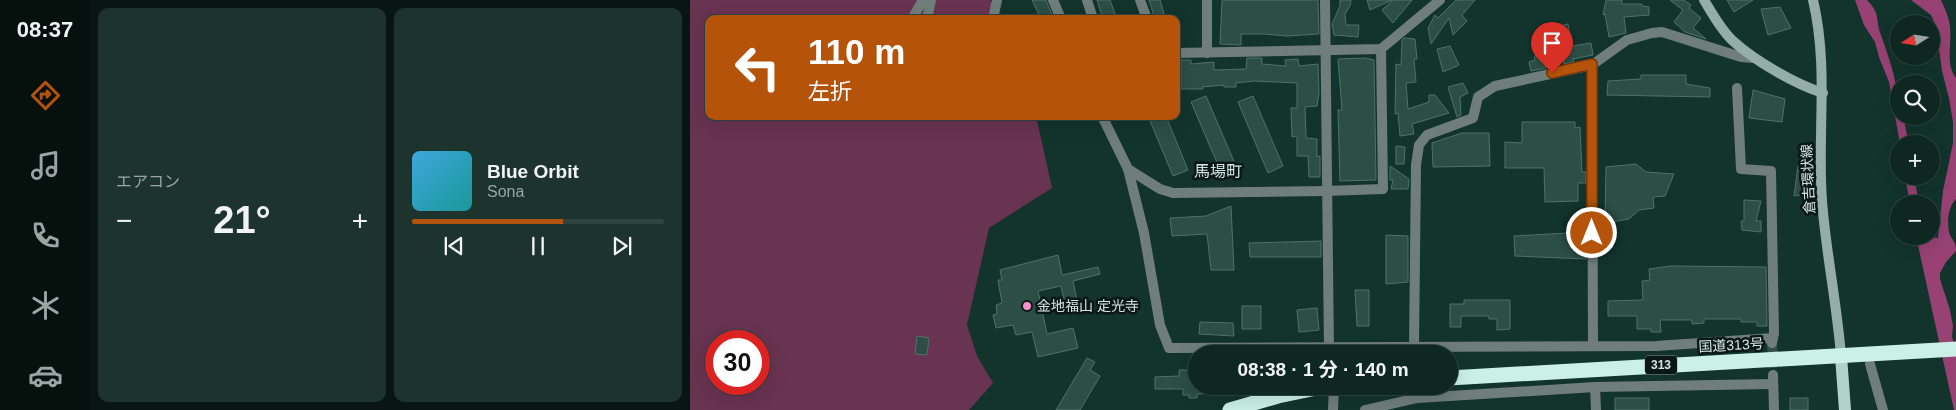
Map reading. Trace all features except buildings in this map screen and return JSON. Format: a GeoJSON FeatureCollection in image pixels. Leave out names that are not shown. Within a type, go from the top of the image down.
{"type":"FeatureCollection","features":[{"type":"Feature","properties":{"kind":"highway","name":"国道313号"},"geometry":{"type":"LineString","coordinates":[[1458,377],[1841,356],[1871,359],[1956,349]]}},
{"type":"Feature","properties":{"kind":"highway"},"geometry":{"type":"LineString","coordinates":[[1230,410],[1283,395]]}},
{"type":"Feature","properties":{"kind":"main road"},"geometry":{"type":"LineString","coordinates":[[1704,0],[1732,40],[1754,58],[1806,88],[1823,93]]}},
{"type":"Feature","properties":{"kind":"main road","name":"倉吉環状線"},"geometry":{"type":"LineString","coordinates":[[1813,0],[1821,55],[1823,93],[1820,127],[1822,200],[1841,356]]}},
{"type":"Feature","properties":{"kind":"main road"},"geometry":{"type":"LineString","coordinates":[[1841,356],[1845,410]]}},
{"type":"Feature","properties":{"kind":"street"},"geometry":{"type":"LineString","coordinates":[[915,15],[924,0]]}},
{"type":"Feature","properties":{"kind":"street"},"geometry":{"type":"LineString","coordinates":[[928,15],[931,0]]}},
{"type":"Feature","properties":{"kind":"street"},"geometry":{"type":"LineString","coordinates":[[994,15],[997,0]]}},
{"type":"Feature","properties":{"kind":"street"},"geometry":{"type":"LineString","coordinates":[[1053,0],[1059,15]]}},
{"type":"Feature","properties":{"kind":"street"},"geometry":{"type":"LineString","coordinates":[[1087,0],[1092,15]]}},
{"type":"Feature","properties":{"kind":"street"},"geometry":{"type":"LineString","coordinates":[[1140,0],[1146,15]]}},
{"type":"Feature","properties":{"kind":"street"},"geometry":{"type":"LineString","coordinates":[[1207,0],[1207,53]]}},
{"type":"Feature","properties":{"kind":"street"},"geometry":{"type":"LineString","coordinates":[[1325,0],[1328,345]]}},
{"type":"Feature","properties":{"kind":"street"},"geometry":{"type":"LineString","coordinates":[[1180,53],[1381,49],[1440,0]]}},
{"type":"Feature","properties":{"kind":"street"},"geometry":{"type":"LineString","coordinates":[[1414,345],[1414,207],[1416,165],[1419,144],[1427,135],[1473,118],[1478,97],[1495,86],[1592,64],[1627,40],[1640,35],[1662,32],[1741,56],[1754,58]]}},
{"type":"Feature","properties":{"kind":"street"},"geometry":{"type":"LineString","coordinates":[[1128,169],[1160,189],[1173,192],[1326,191],[1383,188],[1381,49]]}},
{"type":"Feature","properties":{"kind":"street"},"geometry":{"type":"LineString","coordinates":[[1592,64],[1593,346]]}},
{"type":"Feature","properties":{"kind":"street"},"geometry":{"type":"LineString","coordinates":[[1458,347],[1656,346],[1772,341],[1771,171],[1741,169],[1737,88]]}},
{"type":"Feature","properties":{"kind":"street"},"geometry":{"type":"LineString","coordinates":[[1104,120],[1128,169],[1144,233],[1160,325],[1169,348],[1188,348]]}},
{"type":"Feature","properties":{"kind":"street"},"geometry":{"type":"LineString","coordinates":[[1871,359],[1883,410]]}},
{"type":"Feature","properties":{"kind":"street"},"geometry":{"type":"LineString","coordinates":[[1365,410],[1417,398],[1773,379],[1774,410]]}},
{"type":"Feature","properties":{"kind":"street"},"geometry":{"type":"LineString","coordinates":[[1595,387],[1596,410]]}},
{"type":"Feature","properties":{"kind":"street"},"geometry":{"type":"LineString","coordinates":[[1333,410],[1334,395]]}},
{"type":"Feature","properties":{"kind":"street"},"geometry":{"type":"LineString","coordinates":[[1417,398],[1417,410]]}},
{"type":"Feature","properties":{"kind":"shaded area"},"geometry":{"type":"Polygon","coordinates":[[[690,0],[990,0],[1000,15],[705,15],[705,120],[1037,120],[1052,188],[989,228],[967,325],[977,356],[993,383],[969,410],[690,410],[690,0]]]}},
{"type":"Feature","properties":{"kind":"shaded area"},"geometry":{"type":"Polygon","coordinates":[[[1855,0],[1867,0],[1876,13],[1879,30],[1894,75],[1890,75],[1890,88],[1875,42],[1864,25],[1855,0]]]}},
{"type":"Feature","properties":{"kind":"shaded area"},"geometry":{"type":"Polygon","coordinates":[[[1911,0],[1941,0],[1949,23],[1950,60],[1956,78],[1956,199],[1950,210],[1948,223],[1949,232],[1956,251],[1946,262],[1940,273],[1940,279],[1953,326],[1952,336],[1956,353],[1956,410],[1954,410],[1918,245],[1940,245],[1943,191],[1953,143],[1953,122],[1940,56],[1940,15],[1931,15],[1911,0]]]}},
{"type":"Feature","properties":{"kind":"shaded area"},"geometry":{"type":"Polygon","coordinates":[[[1897,125],[1905,125],[1907,135],[1898,135],[1897,125]]]}},
{"type":"Feature","properties":{"kind":"shaded area"},"geometry":{"type":"Polygon","coordinates":[[[1907,185],[1916,185],[1917,195],[1908,195],[1907,185]]]}},
{"type":"Feature","properties":{"kind":"tunnel"},"geometry":{"type":"LineString","coordinates":[[1772,343],[1773,375]]}},
{"type":"Feature","properties":{"kind":"place","name":"金地福山 定光寺"},"geometry":{"type":"Point","coordinates":[1027,306]}},
{"type":"Feature","properties":{"kind":"district","name":"馬場町"},"geometry":{"type":"Point","coordinates":[1218,171]}},
{"type":"Feature","properties":{"kind":"route"},"geometry":{"type":"LineString","coordinates":[[1552,73],[1592,64],[1592,233]]}}]}
